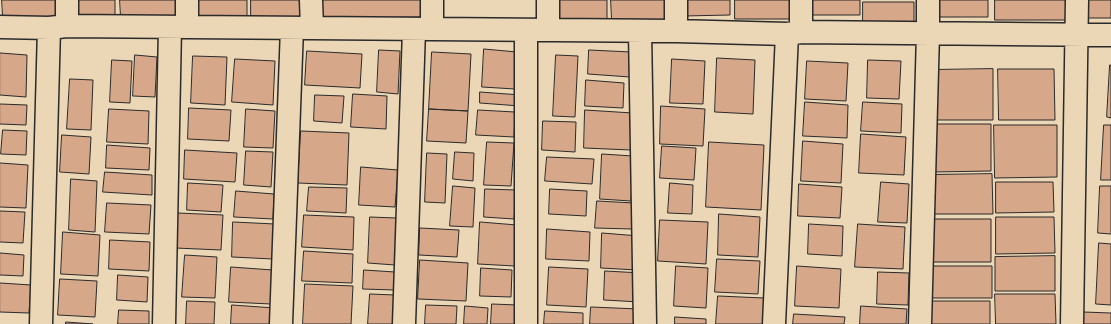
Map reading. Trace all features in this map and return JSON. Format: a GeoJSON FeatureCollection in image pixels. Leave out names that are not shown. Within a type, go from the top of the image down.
{"type":"FeatureCollection","features":[{"type":"Feature","properties":{"kind":"street"},"geometry":{"type":"LineString","coordinates":[[41,324],[58,28],[67,0]]}},
{"type":"Feature","properties":{"kind":"street"},"geometry":{"type":"LineString","coordinates":[[164,324],[179,27],[187,0]]}},
{"type":"Feature","properties":{"kind":"street"},"geometry":{"type":"LineString","coordinates":[[281,324],[302,28],[311,0]]}},
{"type":"Feature","properties":{"kind":"street"},"geometry":{"type":"LineString","coordinates":[[404,324],[423,30],[432,0]]}},
{"type":"Feature","properties":{"kind":"street"},"geometry":{"type":"LineString","coordinates":[[548,0],[548,30]]}},
{"type":"Feature","properties":{"kind":"street"},"geometry":{"type":"LineString","coordinates":[[676,0],[676,31]]}},
{"type":"Feature","properties":{"kind":"street"},"geometry":{"type":"LineString","coordinates":[[774,324],[794,33],[801,0]]}},
{"type":"Feature","properties":{"kind":"street"},"geometry":{"type":"LineString","coordinates":[[920,324],[928,0]]}},
{"type":"Feature","properties":{"kind":"street"},"geometry":{"type":"LineString","coordinates":[[1072,324],[1077,0]]}},
{"type":"Feature","properties":{"kind":"street"},"geometry":{"type":"LineString","coordinates":[[0,27],[1111,34]]}},
{"type":"Feature","properties":{"kind":"street"},"geometry":{"type":"LineString","coordinates":[[526,30],[526,324]]}},
{"type":"Feature","properties":{"kind":"street"},"geometry":{"type":"LineString","coordinates":[[640,31],[645,324]]}},
{"type":"Feature","properties":{"kind":"building"},"geometry":{"type":"Polygon","coordinates":[[[2,0],[59,0],[59,17],[3,17],[2,0]]]}},
{"type":"Feature","properties":{"kind":"building"},"geometry":{"type":"Polygon","coordinates":[[[73,0],[115,0],[115,17],[73,17],[73,0]]]}},
{"type":"Feature","properties":{"kind":"building"},"geometry":{"type":"Polygon","coordinates":[[[120,0],[176,0],[176,18],[121,18],[120,0]]]}},
{"type":"Feature","properties":{"kind":"building"},"geometry":{"type":"Polygon","coordinates":[[[191,0],[247,0],[247,19],[192,19],[191,0]]]}},
{"type":"Feature","properties":{"kind":"building"},"geometry":{"type":"Polygon","coordinates":[[[251,0],[303,0],[304,17],[251,18],[251,0]]]}},
{"type":"Feature","properties":{"kind":"building"},"geometry":{"type":"Polygon","coordinates":[[[321,0],[425,0],[425,17],[321,18],[321,0]]]}},
{"type":"Feature","properties":{"kind":"building"},"geometry":{"type":"Polygon","coordinates":[[[559,0],[607,0],[607,20],[560,20],[559,0]]]}},
{"type":"Feature","properties":{"kind":"building"},"geometry":{"type":"Polygon","coordinates":[[[611,0],[672,0],[672,21],[612,21],[611,0]]]}},
{"type":"Feature","properties":{"kind":"building"},"geometry":{"type":"Polygon","coordinates":[[[684,0],[730,0],[730,15],[684,16],[684,0]]]}},
{"type":"Feature","properties":{"kind":"building"},"geometry":{"type":"Polygon","coordinates":[[[735,0],[796,0],[796,19],[735,19],[735,0]]]}},
{"type":"Feature","properties":{"kind":"building"},"geometry":{"type":"Polygon","coordinates":[[[805,0],[860,0],[860,15],[805,15],[805,0]]]}},
{"type":"Feature","properties":{"kind":"building"},"geometry":{"type":"Polygon","coordinates":[[[934,0],[988,0],[988,17],[934,17],[934,0]]]}},
{"type":"Feature","properties":{"kind":"building"},"geometry":{"type":"Polygon","coordinates":[[[995,0],[1071,0],[1071,20],[995,20],[995,0]]]}},
{"type":"Feature","properties":{"kind":"building"},"geometry":{"type":"Polygon","coordinates":[[[1085,0],[1111,0],[1111,18],[1085,18],[1085,0]]]}},
{"type":"Feature","properties":{"kind":"building"},"geometry":{"type":"Polygon","coordinates":[[[863,2],[914,2],[914,24],[863,25],[863,2]]]}},
{"type":"Feature","properties":{"kind":"building"},"geometry":{"type":"Polygon","coordinates":[[[484,49],[517,52],[515,89],[482,87],[484,49]]]}},
{"type":"Feature","properties":{"kind":"building"},"geometry":{"type":"Polygon","coordinates":[[[379,50],[400,51],[398,94],[377,92],[379,50]]]}},
{"type":"Feature","properties":{"kind":"building"},"geometry":{"type":"Polygon","coordinates":[[[589,50],[631,52],[630,77],[588,74],[589,50]]]}},
{"type":"Feature","properties":{"kind":"building"},"geometry":{"type":"Polygon","coordinates":[[[307,51],[362,54],[360,88],[305,85],[307,51]]]}},
{"type":"Feature","properties":{"kind":"building"},"geometry":{"type":"Polygon","coordinates":[[[432,52],[471,54],[468,111],[429,109],[432,52]]]}},
{"type":"Feature","properties":{"kind":"building"},"geometry":{"type":"Polygon","coordinates":[[[0,53],[27,55],[26,97],[0,95],[0,53]]]}},
{"type":"Feature","properties":{"kind":"building"},"geometry":{"type":"Polygon","coordinates":[[[135,55],[157,57],[155,97],[133,96],[135,55]]]}},
{"type":"Feature","properties":{"kind":"building"},"geometry":{"type":"Polygon","coordinates":[[[556,55],[578,56],[575,117],[553,116],[556,55]]]}},
{"type":"Feature","properties":{"kind":"building"},"geometry":{"type":"Polygon","coordinates":[[[193,56],[227,57],[225,105],[191,103],[193,56]]]}},
{"type":"Feature","properties":{"kind":"building"},"geometry":{"type":"Polygon","coordinates":[[[717,58],[755,60],[753,114],[715,112],[717,58]]]}},
{"type":"Feature","properties":{"kind":"building"},"geometry":{"type":"Polygon","coordinates":[[[235,59],[275,61],[273,105],[232,102],[235,59]]]}},
{"type":"Feature","properties":{"kind":"building"},"geometry":{"type":"Polygon","coordinates":[[[672,59],[705,61],[703,104],[670,103],[672,59]]]}},
{"type":"Feature","properties":{"kind":"building"},"geometry":{"type":"Polygon","coordinates":[[[112,60],[132,61],[130,103],[110,102],[112,60]]]}},
{"type":"Feature","properties":{"kind":"building"},"geometry":{"type":"Polygon","coordinates":[[[868,60],[901,61],[899,99],[867,98],[868,60]]]}},
{"type":"Feature","properties":{"kind":"building"},"geometry":{"type":"Polygon","coordinates":[[[807,61],[848,63],[846,101],[805,99],[807,61]]]}},
{"type":"Feature","properties":{"kind":"building"},"geometry":{"type":"Polygon","coordinates":[[[1111,65],[1111,118],[1107,117],[1111,65]]]}},
{"type":"Feature","properties":{"kind":"building"},"geometry":{"type":"Polygon","coordinates":[[[993,69],[993,120],[929,120],[928,70],[993,69]]]}},
{"type":"Feature","properties":{"kind":"building"},"geometry":{"type":"Polygon","coordinates":[[[998,69],[1054,69],[1055,120],[999,120],[998,69]]]}},
{"type":"Feature","properties":{"kind":"building"},"geometry":{"type":"Polygon","coordinates":[[[70,79],[93,80],[91,130],[67,129],[70,79]]]}},
{"type":"Feature","properties":{"kind":"building"},"geometry":{"type":"Polygon","coordinates":[[[586,80],[624,83],[623,108],[585,106],[586,80]]]}},
{"type":"Feature","properties":{"kind":"building"},"geometry":{"type":"Polygon","coordinates":[[[480,92],[521,95],[520,106],[480,103],[480,92]]]}},
{"type":"Feature","properties":{"kind":"building"},"geometry":{"type":"Polygon","coordinates":[[[353,94],[387,96],[386,129],[351,127],[353,94]]]}},
{"type":"Feature","properties":{"kind":"building"},"geometry":{"type":"Polygon","coordinates":[[[315,95],[344,96],[342,123],[314,121],[315,95]]]}},
{"type":"Feature","properties":{"kind":"building"},"geometry":{"type":"Polygon","coordinates":[[[805,102],[848,105],[847,138],[803,136],[805,102]]]}},
{"type":"Feature","properties":{"kind":"building"},"geometry":{"type":"Polygon","coordinates":[[[863,102],[902,104],[901,133],[861,131],[863,102]]]}},
{"type":"Feature","properties":{"kind":"building"},"geometry":{"type":"Polygon","coordinates":[[[0,104],[27,105],[26,125],[0,124],[0,104]]]}},
{"type":"Feature","properties":{"kind":"building"},"geometry":{"type":"Polygon","coordinates":[[[661,106],[705,109],[703,146],[660,144],[661,106]]]}},
{"type":"Feature","properties":{"kind":"building"},"geometry":{"type":"Polygon","coordinates":[[[189,108],[231,110],[229,141],[188,139],[189,108]]]}},
{"type":"Feature","properties":{"kind":"building"},"geometry":{"type":"Polygon","coordinates":[[[109,109],[149,111],[148,144],[107,142],[109,109]]]}},
{"type":"Feature","properties":{"kind":"building"},"geometry":{"type":"Polygon","coordinates":[[[246,109],[275,111],[273,148],[244,147],[246,109]]]}},
{"type":"Feature","properties":{"kind":"building"},"geometry":{"type":"Polygon","coordinates":[[[429,109],[468,111],[466,143],[427,141],[429,109]]]}},
{"type":"Feature","properties":{"kind":"building"},"geometry":{"type":"Polygon","coordinates":[[[478,110],[515,112],[514,137],[476,135],[478,110]]]}},
{"type":"Feature","properties":{"kind":"building"},"geometry":{"type":"Polygon","coordinates":[[[585,110],[633,113],[631,150],[584,148],[585,110]]]}},
{"type":"Feature","properties":{"kind":"building"},"geometry":{"type":"Polygon","coordinates":[[[543,121],[576,122],[575,152],[542,150],[543,121]]]}},
{"type":"Feature","properties":{"kind":"building"},"geometry":{"type":"Polygon","coordinates":[[[932,124],[991,124],[991,171],[933,172],[932,124]]]}},
{"type":"Feature","properties":{"kind":"building"},"geometry":{"type":"Polygon","coordinates":[[[994,125],[1057,125],[1057,177],[995,178],[994,125]]]}},
{"type":"Feature","properties":{"kind":"building"},"geometry":{"type":"Polygon","coordinates":[[[1104,125],[1111,125],[1111,180],[1101,180],[1104,125]]]}},
{"type":"Feature","properties":{"kind":"building"},"geometry":{"type":"Polygon","coordinates":[[[3,130],[27,131],[26,155],[1,154],[3,130]]]}},
{"type":"Feature","properties":{"kind":"building"},"geometry":{"type":"Polygon","coordinates":[[[301,131],[349,133],[347,185],[298,183],[301,131]]]}},
{"type":"Feature","properties":{"kind":"building"},"geometry":{"type":"Polygon","coordinates":[[[861,134],[906,137],[904,175],[859,173],[861,134]]]}},
{"type":"Feature","properties":{"kind":"building"},"geometry":{"type":"Polygon","coordinates":[[[62,135],[91,137],[89,174],[60,172],[62,135]]]}},
{"type":"Feature","properties":{"kind":"building"},"geometry":{"type":"Polygon","coordinates":[[[803,141],[843,144],[841,183],[801,181],[803,141]]]}},
{"type":"Feature","properties":{"kind":"building"},"geometry":{"type":"Polygon","coordinates":[[[487,142],[514,143],[511,186],[484,185],[487,142]]]}},
{"type":"Feature","properties":{"kind":"building"},"geometry":{"type":"Polygon","coordinates":[[[709,142],[764,145],[761,210],[706,207],[709,142]]]}},
{"type":"Feature","properties":{"kind":"building"},"geometry":{"type":"Polygon","coordinates":[[[107,145],[150,148],[149,170],[106,168],[107,145]]]}},
{"type":"Feature","properties":{"kind":"building"},"geometry":{"type":"Polygon","coordinates":[[[662,146],[696,148],[694,180],[660,178],[662,146]]]}},
{"type":"Feature","properties":{"kind":"building"},"geometry":{"type":"Polygon","coordinates":[[[185,150],[237,153],[235,182],[184,179],[185,150]]]}},
{"type":"Feature","properties":{"kind":"building"},"geometry":{"type":"Polygon","coordinates":[[[246,151],[273,152],[271,187],[244,185],[246,151]]]}},
{"type":"Feature","properties":{"kind":"building"},"geometry":{"type":"Polygon","coordinates":[[[455,152],[474,153],[473,181],[453,179],[455,152]]]}},
{"type":"Feature","properties":{"kind":"building"},"geometry":{"type":"Polygon","coordinates":[[[427,153],[447,154],[445,203],[425,202],[427,153]]]}},
{"type":"Feature","properties":{"kind":"building"},"geometry":{"type":"Polygon","coordinates":[[[602,154],[633,156],[631,201],[600,199],[602,154]]]}},
{"type":"Feature","properties":{"kind":"building"},"geometry":{"type":"Polygon","coordinates":[[[547,157],[594,159],[592,184],[545,181],[547,157]]]}},
{"type":"Feature","properties":{"kind":"building"},"geometry":{"type":"Polygon","coordinates":[[[0,163],[28,165],[26,208],[0,207],[0,163]]]}},
{"type":"Feature","properties":{"kind":"building"},"geometry":{"type":"Polygon","coordinates":[[[361,167],[398,170],[395,207],[359,205],[361,167]]]}},
{"type":"Feature","properties":{"kind":"building"},"geometry":{"type":"Polygon","coordinates":[[[105,172],[152,175],[152,195],[103,192],[105,172]]]}},
{"type":"Feature","properties":{"kind":"building"},"geometry":{"type":"Polygon","coordinates":[[[992,174],[993,214],[928,214],[928,175],[992,174]]]}},
{"type":"Feature","properties":{"kind":"building"},"geometry":{"type":"Polygon","coordinates":[[[71,179],[97,181],[95,232],[69,230],[71,179]]]}},
{"type":"Feature","properties":{"kind":"building"},"geometry":{"type":"Polygon","coordinates":[[[881,182],[909,184],[907,223],[878,222],[881,182]]]}},
{"type":"Feature","properties":{"kind":"building"},"geometry":{"type":"Polygon","coordinates":[[[996,182],[1053,182],[1054,212],[996,213],[996,182]]]}},
{"type":"Feature","properties":{"kind":"building"},"geometry":{"type":"Polygon","coordinates":[[[188,183],[223,185],[221,212],[187,210],[188,183]]]}},
{"type":"Feature","properties":{"kind":"building"},"geometry":{"type":"Polygon","coordinates":[[[670,183],[693,185],[692,214],[668,213],[670,183]]]}},
{"type":"Feature","properties":{"kind":"building"},"geometry":{"type":"Polygon","coordinates":[[[799,184],[842,187],[840,218],[798,216],[799,184]]]}},
{"type":"Feature","properties":{"kind":"building"},"geometry":{"type":"Polygon","coordinates":[[[453,186],[475,188],[473,227],[450,226],[453,186]]]}},
{"type":"Feature","properties":{"kind":"building"},"geometry":{"type":"Polygon","coordinates":[[[1100,186],[1111,186],[1111,234],[1098,233],[1100,186]]]}},
{"type":"Feature","properties":{"kind":"building"},"geometry":{"type":"Polygon","coordinates":[[[309,187],[347,188],[346,213],[307,211],[309,187]]]}},
{"type":"Feature","properties":{"kind":"building"},"geometry":{"type":"Polygon","coordinates":[[[485,189],[516,190],[514,219],[484,217],[485,189]]]}},
{"type":"Feature","properties":{"kind":"building"},"geometry":{"type":"Polygon","coordinates":[[[550,189],[587,191],[586,216],[549,214],[550,189]]]}},
{"type":"Feature","properties":{"kind":"building"},"geometry":{"type":"Polygon","coordinates":[[[236,191],[274,194],[273,219],[234,217],[236,191]]]}},
{"type":"Feature","properties":{"kind":"building"},"geometry":{"type":"Polygon","coordinates":[[[597,201],[634,203],[632,229],[595,228],[597,201]]]}},
{"type":"Feature","properties":{"kind":"building"},"geometry":{"type":"Polygon","coordinates":[[[107,203],[151,205],[149,234],[105,232],[107,203]]]}},
{"type":"Feature","properties":{"kind":"building"},"geometry":{"type":"Polygon","coordinates":[[[0,211],[25,212],[23,243],[0,242],[0,211]]]}},
{"type":"Feature","properties":{"kind":"building"},"geometry":{"type":"Polygon","coordinates":[[[177,213],[223,215],[221,250],[175,248],[177,213]]]}},
{"type":"Feature","properties":{"kind":"building"},"geometry":{"type":"Polygon","coordinates":[[[719,214],[760,217],[758,257],[718,255],[719,214]]]}},
{"type":"Feature","properties":{"kind":"building"},"geometry":{"type":"Polygon","coordinates":[[[304,215],[354,217],[353,250],[302,247],[304,215]]]}},
{"type":"Feature","properties":{"kind":"building"},"geometry":{"type":"Polygon","coordinates":[[[370,217],[397,218],[395,265],[368,263],[370,217]]]}},
{"type":"Feature","properties":{"kind":"building"},"geometry":{"type":"Polygon","coordinates":[[[996,217],[1054,217],[1055,253],[996,254],[996,217]]]}},
{"type":"Feature","properties":{"kind":"building"},"geometry":{"type":"Polygon","coordinates":[[[926,219],[991,219],[991,262],[927,262],[926,219]]]}},
{"type":"Feature","properties":{"kind":"building"},"geometry":{"type":"Polygon","coordinates":[[[660,220],[708,222],[706,264],[658,261],[660,220]]]}},
{"type":"Feature","properties":{"kind":"building"},"geometry":{"type":"Polygon","coordinates":[[[233,222],[275,224],[273,259],[232,257],[233,222]]]}},
{"type":"Feature","properties":{"kind":"building"},"geometry":{"type":"Polygon","coordinates":[[[480,222],[517,225],[515,266],[478,264],[480,222]]]}},
{"type":"Feature","properties":{"kind":"building"},"geometry":{"type":"Polygon","coordinates":[[[809,224],[843,226],[842,256],[808,254],[809,224]]]}},
{"type":"Feature","properties":{"kind":"building"},"geometry":{"type":"Polygon","coordinates":[[[858,224],[905,227],[903,269],[855,267],[858,224]]]}},
{"type":"Feature","properties":{"kind":"building"},"geometry":{"type":"Polygon","coordinates":[[[420,228],[459,230],[457,257],[419,255],[420,228]]]}},
{"type":"Feature","properties":{"kind":"building"},"geometry":{"type":"Polygon","coordinates":[[[547,229],[590,232],[589,261],[546,259],[547,229]]]}},
{"type":"Feature","properties":{"kind":"building"},"geometry":{"type":"Polygon","coordinates":[[[63,232],[100,235],[98,276],[61,274],[63,232]]]}},
{"type":"Feature","properties":{"kind":"building"},"geometry":{"type":"Polygon","coordinates":[[[602,233],[639,236],[637,270],[601,268],[602,233]]]}},
{"type":"Feature","properties":{"kind":"building"},"geometry":{"type":"Polygon","coordinates":[[[110,240],[150,242],[149,271],[109,269],[110,240]]]}},
{"type":"Feature","properties":{"kind":"building"},"geometry":{"type":"Polygon","coordinates":[[[1099,243],[1111,244],[1111,305],[1096,304],[1099,243]]]}},
{"type":"Feature","properties":{"kind":"building"},"geometry":{"type":"Polygon","coordinates":[[[304,251],[353,254],[352,283],[302,281],[304,251]]]}},
{"type":"Feature","properties":{"kind":"building"},"geometry":{"type":"Polygon","coordinates":[[[0,253],[24,255],[23,276],[0,275],[0,253]]]}},
{"type":"Feature","properties":{"kind":"building"},"geometry":{"type":"Polygon","coordinates":[[[185,255],[217,257],[215,298],[182,297],[185,255]]]}},
{"type":"Feature","properties":{"kind":"building"},"geometry":{"type":"Polygon","coordinates":[[[1055,256],[1055,291],[995,291],[995,257],[1055,256]]]}},
{"type":"Feature","properties":{"kind":"building"},"geometry":{"type":"Polygon","coordinates":[[[717,259],[760,261],[758,294],[715,292],[717,259]]]}},
{"type":"Feature","properties":{"kind":"building"},"geometry":{"type":"Polygon","coordinates":[[[420,260],[468,263],[466,301],[418,299],[420,260]]]}},
{"type":"Feature","properties":{"kind":"building"},"geometry":{"type":"Polygon","coordinates":[[[676,266],[708,268],[706,308],[674,306],[676,266]]]}},
{"type":"Feature","properties":{"kind":"building"},"geometry":{"type":"Polygon","coordinates":[[[797,266],[841,269],[839,308],[795,306],[797,266]]]}},
{"type":"Feature","properties":{"kind":"building"},"geometry":{"type":"Polygon","coordinates":[[[924,266],[992,266],[992,298],[924,298],[924,266]]]}},
{"type":"Feature","properties":{"kind":"building"},"geometry":{"type":"Polygon","coordinates":[[[231,267],[273,270],[271,304],[229,302],[231,267]]]}},
{"type":"Feature","properties":{"kind":"building"},"geometry":{"type":"Polygon","coordinates":[[[549,267],[588,269],[586,307],[547,305],[549,267]]]}},
{"type":"Feature","properties":{"kind":"building"},"geometry":{"type":"Polygon","coordinates":[[[481,268],[512,270],[511,297],[480,296],[481,268]]]}},
{"type":"Feature","properties":{"kind":"building"},"geometry":{"type":"Polygon","coordinates":[[[364,270],[395,272],[395,290],[363,289],[364,270]]]}},
{"type":"Feature","properties":{"kind":"building"},"geometry":{"type":"Polygon","coordinates":[[[605,271],[642,273],[640,302],[604,300],[605,271]]]}},
{"type":"Feature","properties":{"kind":"building"},"geometry":{"type":"Polygon","coordinates":[[[878,272],[909,273],[908,305],[877,304],[878,272]]]}},
{"type":"Feature","properties":{"kind":"building"},"geometry":{"type":"Polygon","coordinates":[[[118,275],[148,277],[147,302],[117,300],[118,275]]]}},
{"type":"Feature","properties":{"kind":"building"},"geometry":{"type":"Polygon","coordinates":[[[60,279],[97,281],[95,317],[58,315],[60,279]]]}},
{"type":"Feature","properties":{"kind":"building"},"geometry":{"type":"Polygon","coordinates":[[[0,283],[31,285],[29,313],[0,312],[0,283]]]}},
{"type":"Feature","properties":{"kind":"building"},"geometry":{"type":"Polygon","coordinates":[[[305,284],[353,286],[351,324],[303,324],[305,284]]]}},
{"type":"Feature","properties":{"kind":"building"},"geometry":{"type":"Polygon","coordinates":[[[370,294],[395,295],[394,324],[368,324],[370,294]]]}},
{"type":"Feature","properties":{"kind":"building"},"geometry":{"type":"Polygon","coordinates":[[[995,294],[1055,294],[1056,324],[996,324],[995,294]]]}},
{"type":"Feature","properties":{"kind":"building"},"geometry":{"type":"Polygon","coordinates":[[[718,296],[764,298],[763,324],[716,324],[718,296]]]}},
{"type":"Feature","properties":{"kind":"building"},"geometry":{"type":"Polygon","coordinates":[[[187,301],[215,302],[214,324],[186,324],[187,301]]]}},
{"type":"Feature","properties":{"kind":"building"},"geometry":{"type":"Polygon","coordinates":[[[924,301],[990,301],[990,324],[924,324],[924,301]]]}},
{"type":"Feature","properties":{"kind":"building"},"geometry":{"type":"Polygon","coordinates":[[[492,304],[518,305],[517,324],[491,324],[492,304]]]}},
{"type":"Feature","properties":{"kind":"building"},"geometry":{"type":"Polygon","coordinates":[[[232,305],[275,308],[274,324],[231,324],[232,305]]]}},
{"type":"Feature","properties":{"kind":"building"},"geometry":{"type":"Polygon","coordinates":[[[426,305],[457,306],[456,324],[425,324],[426,305]]]}},
{"type":"Feature","properties":{"kind":"building"},"geometry":{"type":"Polygon","coordinates":[[[465,306],[488,308],[487,324],[464,324],[465,306]]]}},
{"type":"Feature","properties":{"kind":"building"},"geometry":{"type":"Polygon","coordinates":[[[861,306],[907,309],[906,324],[860,324],[861,306]]]}},
{"type":"Feature","properties":{"kind":"building"},"geometry":{"type":"Polygon","coordinates":[[[591,307],[639,309],[639,324],[590,324],[591,307]]]}},
{"type":"Feature","properties":{"kind":"building"},"geometry":{"type":"Polygon","coordinates":[[[119,310],[149,311],[149,324],[118,324],[119,310]]]}},
{"type":"Feature","properties":{"kind":"building"},"geometry":{"type":"Polygon","coordinates":[[[545,311],[583,313],[583,324],[544,324],[545,311]]]}},
{"type":"Feature","properties":{"kind":"building"},"geometry":{"type":"Polygon","coordinates":[[[1083,312],[1111,313],[1111,324],[1082,324],[1083,312]]]}},
{"type":"Feature","properties":{"kind":"building"},"geometry":{"type":"Polygon","coordinates":[[[794,314],[845,317],[844,324],[793,324],[794,314]]]}},
{"type":"Feature","properties":{"kind":"building"},"geometry":{"type":"Polygon","coordinates":[[[675,317],[706,319],[706,324],[675,324],[675,317]]]}},
{"type":"Feature","properties":{"kind":"building"},"geometry":{"type":"Polygon","coordinates":[[[66,322],[93,324],[66,324],[66,322]]]}}]}
